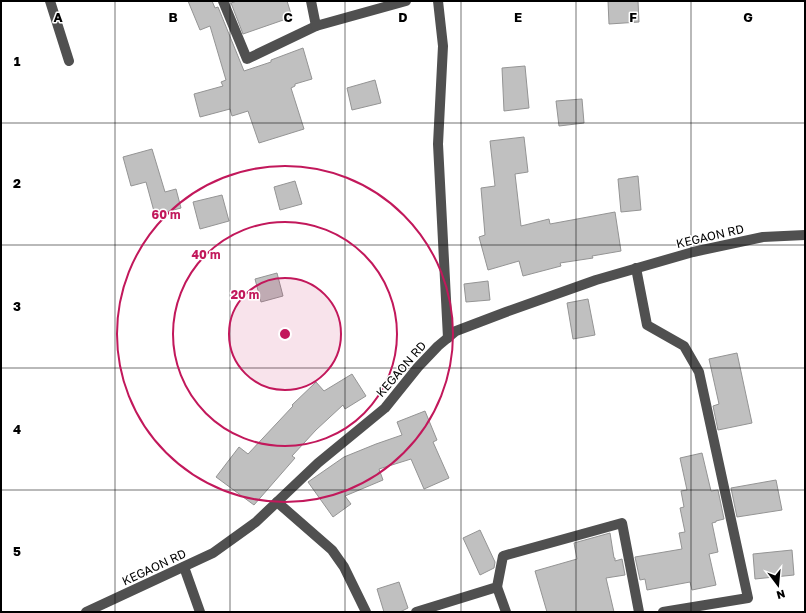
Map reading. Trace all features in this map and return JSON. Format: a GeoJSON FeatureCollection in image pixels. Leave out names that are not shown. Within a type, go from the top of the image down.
{"type":"FeatureCollection","features":[{"type":"Feature","properties":{"kind":"street"},"geometry":{"type":"LineString","coordinates":[[50,1],[69,61]]}},
{"type":"Feature","properties":{"kind":"street"},"geometry":{"type":"LineString","coordinates":[[223,1],[247,59],[316,26],[406,1]]}},
{"type":"Feature","properties":{"kind":"street"},"geometry":{"type":"LineString","coordinates":[[311,1],[316,26]]}},
{"type":"Feature","properties":{"kind":"street"},"geometry":{"type":"LineString","coordinates":[[438,1],[444,46],[438,144],[448,338]]}},
{"type":"Feature","properties":{"kind":"street","name":"KEGAON RD"},"geometry":{"type":"LineString","coordinates":[[86,612],[213,553],[256,522],[318,463],[384,408],[418,367],[438,346],[456,331],[596,280],[693,252],[763,237],[805,235]]}},
{"type":"Feature","properties":{"kind":"street"},"geometry":{"type":"LineString","coordinates":[[636,268],[647,325],[684,346],[699,372],[748,598],[663,612]]}},
{"type":"Feature","properties":{"kind":"street"},"geometry":{"type":"LineString","coordinates":[[277,502],[332,550],[344,567],[366,612]]}},
{"type":"Feature","properties":{"kind":"street"},"geometry":{"type":"LineString","coordinates":[[506,612],[497,587],[503,556],[622,523],[639,612]]}},
{"type":"Feature","properties":{"kind":"street"},"geometry":{"type":"LineString","coordinates":[[184,567],[200,612]]}},
{"type":"Feature","properties":{"kind":"street"},"geometry":{"type":"LineString","coordinates":[[416,612],[497,587]]}},
{"type":"Feature","properties":{"kind":"building"},"geometry":{"type":"Polygon","coordinates":[[[188,1],[212,1],[215,8],[218,7],[244,71],[271,62],[271,60],[303,48],[312,79],[295,84],[295,86],[291,88],[304,129],[259,143],[248,111],[232,116],[230,109],[200,117],[194,94],[223,86],[221,82],[226,80],[210,26],[200,30],[188,1]]]}},
{"type":"Feature","properties":{"kind":"building"},"geometry":{"type":"Polygon","coordinates":[[[237,1],[287,1],[292,17],[243,34],[231,3],[237,1]]]}},
{"type":"Feature","properties":{"kind":"building"},"geometry":{"type":"Polygon","coordinates":[[[608,1],[638,1],[639,22],[609,24],[608,1]]]}},
{"type":"Feature","properties":{"kind":"building"},"geometry":{"type":"Polygon","coordinates":[[[525,66],[529,108],[504,111],[502,68],[525,66]]]}},
{"type":"Feature","properties":{"kind":"building"},"geometry":{"type":"Polygon","coordinates":[[[375,80],[381,103],[352,110],[347,88],[375,80]]]}},
{"type":"Feature","properties":{"kind":"building"},"geometry":{"type":"Polygon","coordinates":[[[582,99],[584,123],[559,126],[556,101],[582,99]]]}},
{"type":"Feature","properties":{"kind":"building"},"geometry":{"type":"Polygon","coordinates":[[[524,137],[528,172],[515,174],[521,226],[549,219],[550,224],[615,212],[621,251],[592,256],[593,258],[560,263],[561,266],[523,276],[519,261],[488,270],[479,237],[485,235],[481,188],[495,186],[490,141],[524,137]]]}},
{"type":"Feature","properties":{"kind":"building"},"geometry":{"type":"Polygon","coordinates":[[[152,149],[165,192],[176,189],[181,208],[155,215],[146,182],[131,186],[123,157],[152,149]]]}},
{"type":"Feature","properties":{"kind":"building"},"geometry":{"type":"Polygon","coordinates":[[[638,176],[641,210],[621,212],[618,179],[638,176]]]}},
{"type":"Feature","properties":{"kind":"building"},"geometry":{"type":"Polygon","coordinates":[[[295,181],[302,204],[280,210],[274,187],[295,181]]]}},
{"type":"Feature","properties":{"kind":"building"},"geometry":{"type":"Polygon","coordinates":[[[222,195],[229,221],[200,229],[193,202],[222,195]]]}},
{"type":"Feature","properties":{"kind":"building"},"geometry":{"type":"Polygon","coordinates":[[[277,273],[283,296],[261,302],[255,279],[277,273]]]}},
{"type":"Feature","properties":{"kind":"building"},"geometry":{"type":"Polygon","coordinates":[[[488,281],[490,300],[466,302],[464,284],[488,281]]]}},
{"type":"Feature","properties":{"kind":"building"},"geometry":{"type":"Polygon","coordinates":[[[588,299],[595,335],[573,339],[567,303],[588,299]]]}},
{"type":"Feature","properties":{"kind":"building"},"geometry":{"type":"Polygon","coordinates":[[[737,353],[752,423],[718,430],[713,406],[719,404],[709,359],[737,353]]]}},
{"type":"Feature","properties":{"kind":"building"},"geometry":{"type":"Polygon","coordinates":[[[352,374],[366,396],[345,409],[343,405],[316,430],[292,456],[295,458],[254,505],[216,477],[239,447],[248,454],[293,406],[292,405],[316,382],[324,391],[352,374]]]}},
{"type":"Feature","properties":{"kind":"building"},"geometry":{"type":"Polygon","coordinates":[[[425,411],[437,440],[433,442],[449,478],[424,489],[411,459],[379,469],[383,480],[345,496],[351,504],[333,517],[308,482],[344,457],[402,435],[397,422],[425,411]]]}},
{"type":"Feature","properties":{"kind":"building"},"geometry":{"type":"Polygon","coordinates":[[[702,453],[711,491],[718,490],[724,519],[712,523],[718,552],[709,554],[716,585],[692,590],[690,582],[647,590],[645,579],[640,580],[635,557],[682,549],[679,533],[685,532],[680,508],[684,507],[681,491],[687,490],[680,458],[702,453]]]}},
{"type":"Feature","properties":{"kind":"building"},"geometry":{"type":"Polygon","coordinates":[[[776,480],[782,510],[737,517],[731,488],[776,480]]]}},
{"type":"Feature","properties":{"kind":"building"},"geometry":{"type":"Polygon","coordinates":[[[480,530],[495,562],[494,568],[480,575],[463,538],[480,530]]]}},
{"type":"Feature","properties":{"kind":"building"},"geometry":{"type":"Polygon","coordinates":[[[610,533],[615,561],[622,559],[625,575],[606,578],[614,612],[547,612],[535,571],[577,559],[574,543],[610,533]]]}},
{"type":"Feature","properties":{"kind":"building"},"geometry":{"type":"Polygon","coordinates":[[[792,550],[794,575],[755,579],[753,554],[792,550]]]}},
{"type":"Feature","properties":{"kind":"building"},"geometry":{"type":"Polygon","coordinates":[[[399,582],[408,608],[400,612],[384,612],[377,589],[399,582]]]}}]}
